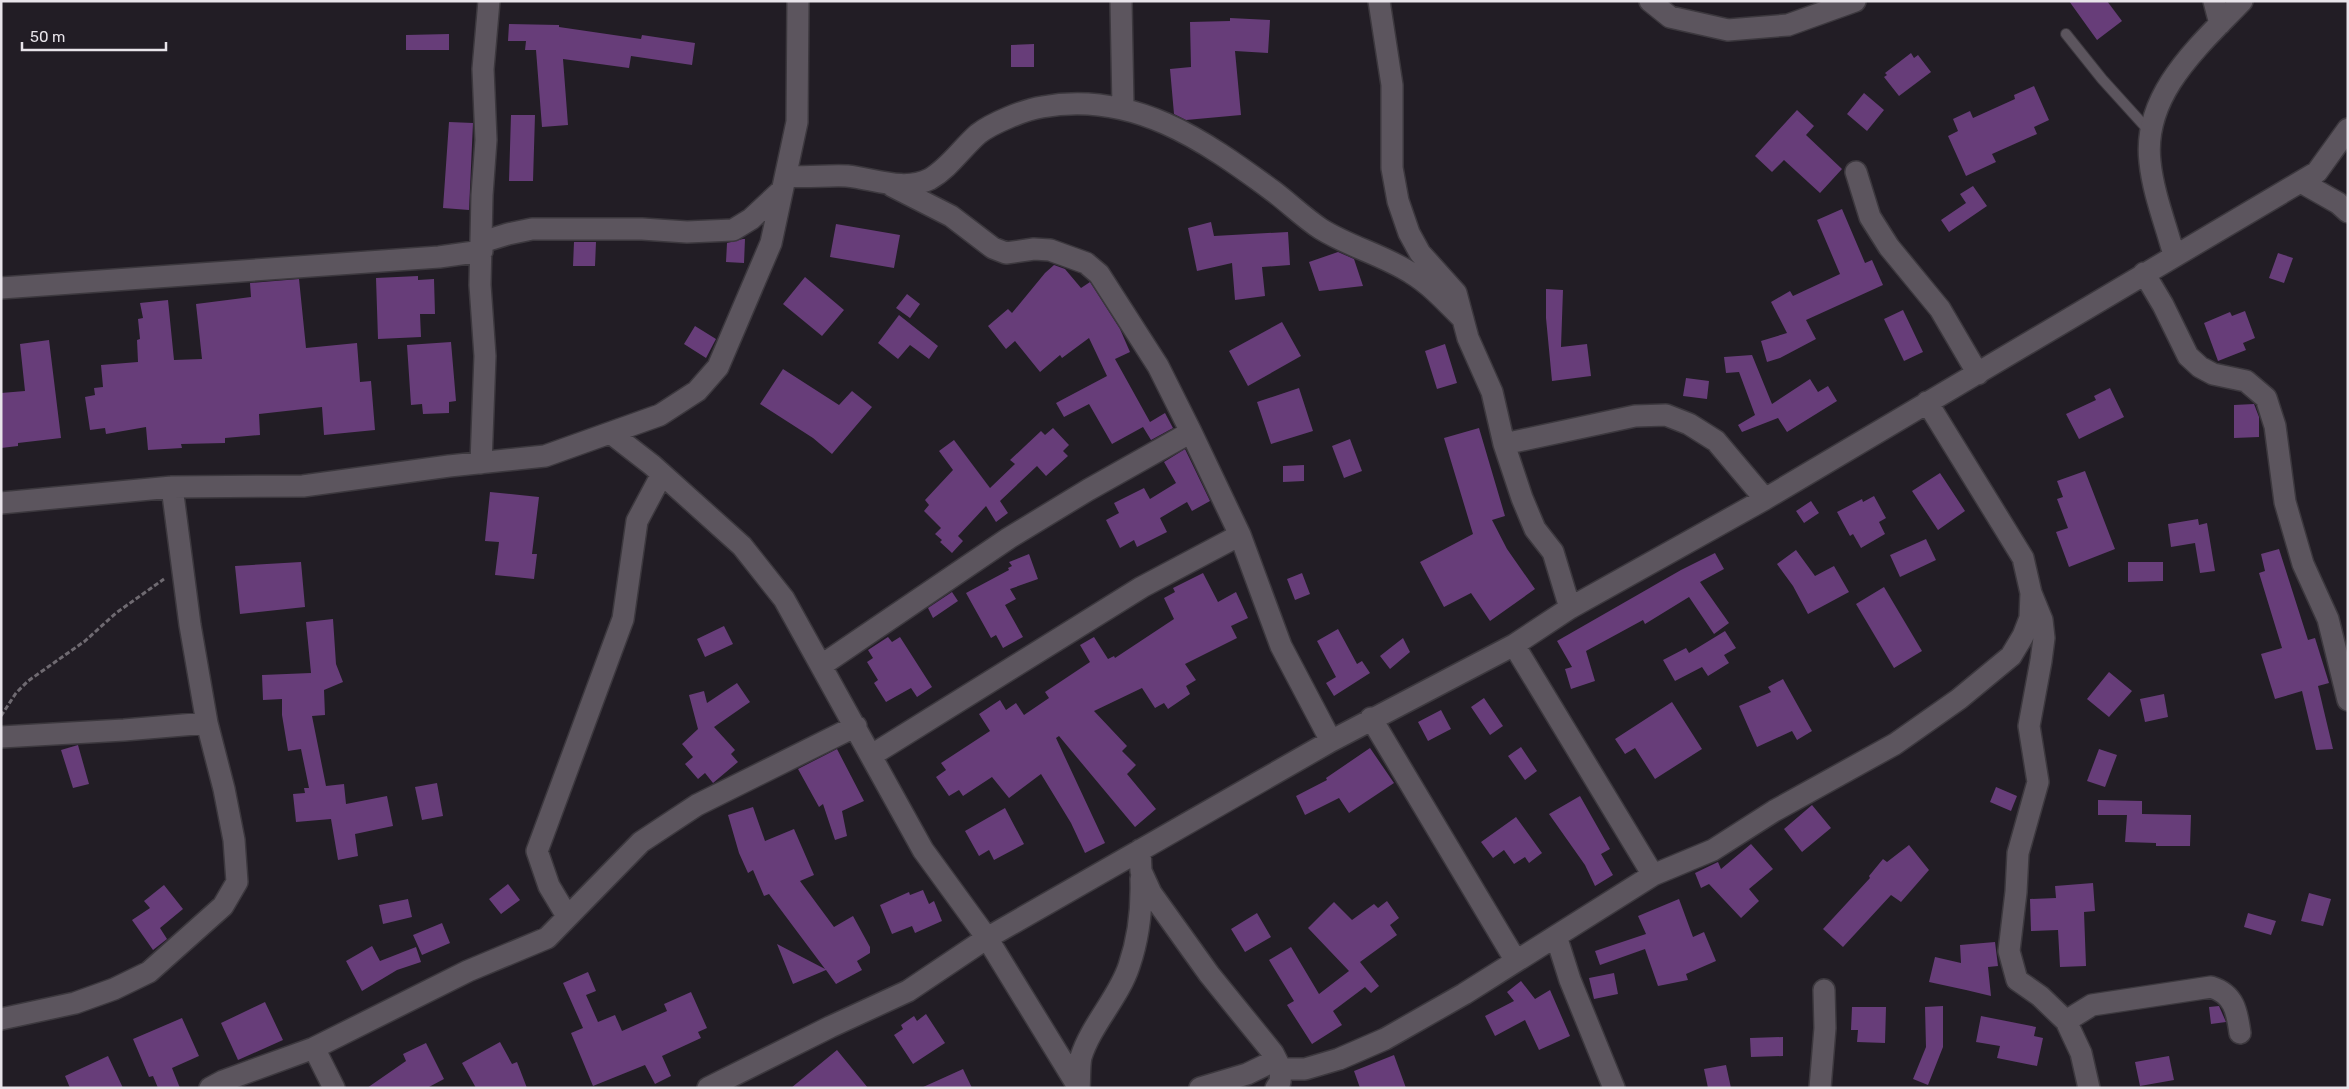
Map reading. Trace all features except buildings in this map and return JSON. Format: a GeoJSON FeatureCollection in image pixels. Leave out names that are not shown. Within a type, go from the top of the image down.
{"type":"FeatureCollection","features":[{"type":"Feature","properties":{"kind":"street"},"geometry":{"type":"LineString","coordinates":[[481,463],[485,356],[480,285],[482,195],[486,140],[483,69],[489,1]]}},
{"type":"Feature","properties":{"kind":"street"},"geometry":{"type":"LineString","coordinates":[[1,503],[172,487],[303,486],[545,456],[612,434],[660,415],[698,391],[718,367],[772,243],[796,122],[798,1]]}},
{"type":"Feature","properties":{"kind":"street"},"geometry":{"type":"LineString","coordinates":[[1121,1],[1124,107]]}},
{"type":"Feature","properties":{"kind":"street"},"geometry":{"type":"LineString","coordinates":[[1379,1],[1392,85],[1392,168],[1398,201],[1409,234],[1420,253],[1456,293],[1468,338],[1492,392],[1504,444],[1522,498],[1535,529],[1553,552],[1570,608]]}},
{"type":"Feature","properties":{"kind":"street"},"geometry":{"type":"LineString","coordinates":[[1650,1],[1670,17],[1728,30],[1788,25],[1855,1]]}},
{"type":"Feature","properties":{"kind":"street"},"geometry":{"type":"LineString","coordinates":[[2214,1],[2220,24]]}},
{"type":"Feature","properties":{"kind":"street"},"geometry":{"type":"LineString","coordinates":[[2174,255],[2150,162],[2150,132],[2162,95],[2187,58],[2242,1]]}},
{"type":"Feature","properties":{"kind":"street"},"geometry":{"type":"LineString","coordinates":[[1,288],[439,257],[482,247],[508,234],[532,229],[642,229],[687,232],[733,230],[751,219],[784,183],[847,176],[887,183],[916,185],[931,178],[947,166],[980,133],[1006,119],[1041,107],[1084,103],[1124,107],[1166,123],[1212,148],[1273,191],[1319,228],[1346,244],[1385,259],[1411,273],[1439,295],[1463,319]]}},
{"type":"Feature","properties":{"kind":"street"},"geometry":{"type":"LineString","coordinates":[[708,1088],[830,1026],[908,991],[987,938],[1140,850],[1371,718],[1514,645],[1570,608],[1764,500],[1927,402],[1978,374],[2174,255],[2317,172],[2348,129]]}},
{"type":"Feature","properties":{"kind":"street"},"geometry":{"type":"LineString","coordinates":[[1856,172],[1870,216],[1894,253],[1940,309],[1978,374]]}},
{"type":"Feature","properties":{"kind":"street"},"geometry":{"type":"LineString","coordinates":[[2300,182],[2348,212]]}},
{"type":"Feature","properties":{"kind":"street"},"geometry":{"type":"LineString","coordinates":[[887,183],[951,216],[993,248],[1006,254],[1034,249],[1050,250],[1086,263],[1099,274],[1158,366],[1191,432],[1240,534],[1281,646],[1331,741]]}},
{"type":"Feature","properties":{"kind":"street"},"geometry":{"type":"LineString","coordinates":[[2144,273],[2163,305],[2188,356],[2200,367],[2213,374],[2246,381],[2256,387],[2266,398],[2275,426],[2285,502],[2303,564],[2328,619],[2348,700]]}},
{"type":"Feature","properties":{"kind":"street"},"geometry":{"type":"LineString","coordinates":[[1927,402],[2023,558],[2031,593],[2042,620],[2044,638],[2035,701],[2029,726],[2038,782],[2018,853],[2016,892],[2009,951],[2016,980],[2040,996],[2066,1021],[2081,1053],[2089,1088]]}},
{"type":"Feature","properties":{"kind":"street"},"geometry":{"type":"LineString","coordinates":[[1504,444],[1635,416],[1666,415],[1690,424],[1716,441],[1764,500]]}},
{"type":"Feature","properties":{"kind":"street"},"geometry":{"type":"LineString","coordinates":[[822,665],[1009,538],[1088,490],[1191,432]]}},
{"type":"Feature","properties":{"kind":"street"},"geometry":{"type":"LineString","coordinates":[[612,434],[662,474],[742,546],[784,599],[923,850],[987,938],[1079,1088],[1081,1058],[1091,1034],[1129,967],[1140,926],[1142,904],[1140,850]]}},
{"type":"Feature","properties":{"kind":"street"},"geometry":{"type":"LineString","coordinates":[[566,916],[549,886],[536,851],[622,620],[638,521],[662,474]]}},
{"type":"Feature","properties":{"kind":"street"},"geometry":{"type":"LineString","coordinates":[[1,1019],[75,1003],[134,981],[149,972],[223,906],[237,882],[234,840],[224,789],[207,723],[181,568],[172,487]]}},
{"type":"Feature","properties":{"kind":"street"},"geometry":{"type":"LineString","coordinates":[[872,755],[1142,587],[1240,534]]}},
{"type":"Feature","properties":{"kind":"street"},"geometry":{"type":"LineString","coordinates":[[1200,1088],[1248,1074],[1305,1069],[1339,1059],[1384,1039],[1464,994],[1653,875],[1713,850],[1783,806],[1895,744],[1959,699],[2011,656],[2023,636],[2030,618],[2031,593]]}},
{"type":"Feature","properties":{"kind":"street"},"geometry":{"type":"LineString","coordinates":[[1514,645],[1653,875]]}},
{"type":"Feature","properties":{"kind":"street"},"geometry":{"type":"LineString","coordinates":[[1371,718],[1516,961]]}},
{"type":"Feature","properties":{"kind":"street"},"geometry":{"type":"LineString","coordinates":[[1,737],[207,723]]}},
{"type":"Feature","properties":{"kind":"street"},"geometry":{"type":"LineString","coordinates":[[210,1088],[223,1081],[314,1048],[468,971],[547,938],[566,916],[641,842],[696,805],[856,726]]}},
{"type":"Feature","properties":{"kind":"street"},"geometry":{"type":"LineString","coordinates":[[1141,871],[1151,893],[1171,923],[1278,1072]]}},
{"type":"Feature","properties":{"kind":"street"},"geometry":{"type":"LineString","coordinates":[[1556,936],[1570,980],[1614,1088]]}},
{"type":"Feature","properties":{"kind":"street"},"geometry":{"type":"LineString","coordinates":[[2066,1021],[2092,1005],[2211,987],[2220,990],[2230,998],[2236,1008],[2240,1032]]}},
{"type":"Feature","properties":{"kind":"street"},"geometry":{"type":"LineString","coordinates":[[1820,1088],[1825,1028],[1824,990]]}},
{"type":"Feature","properties":{"kind":"street"},"geometry":{"type":"LineString","coordinates":[[314,1048],[334,1088]]}},
{"type":"Feature","properties":{"kind":"lane"},"geometry":{"type":"LineString","coordinates":[[2066,34],[2102,79],[2150,132]]}},
{"type":"Feature","properties":{"kind":"path"},"geometry":{"type":"LineString","coordinates":[[1,716],[16,693],[28,681],[85,642],[116,613],[181,568]]}}]}
